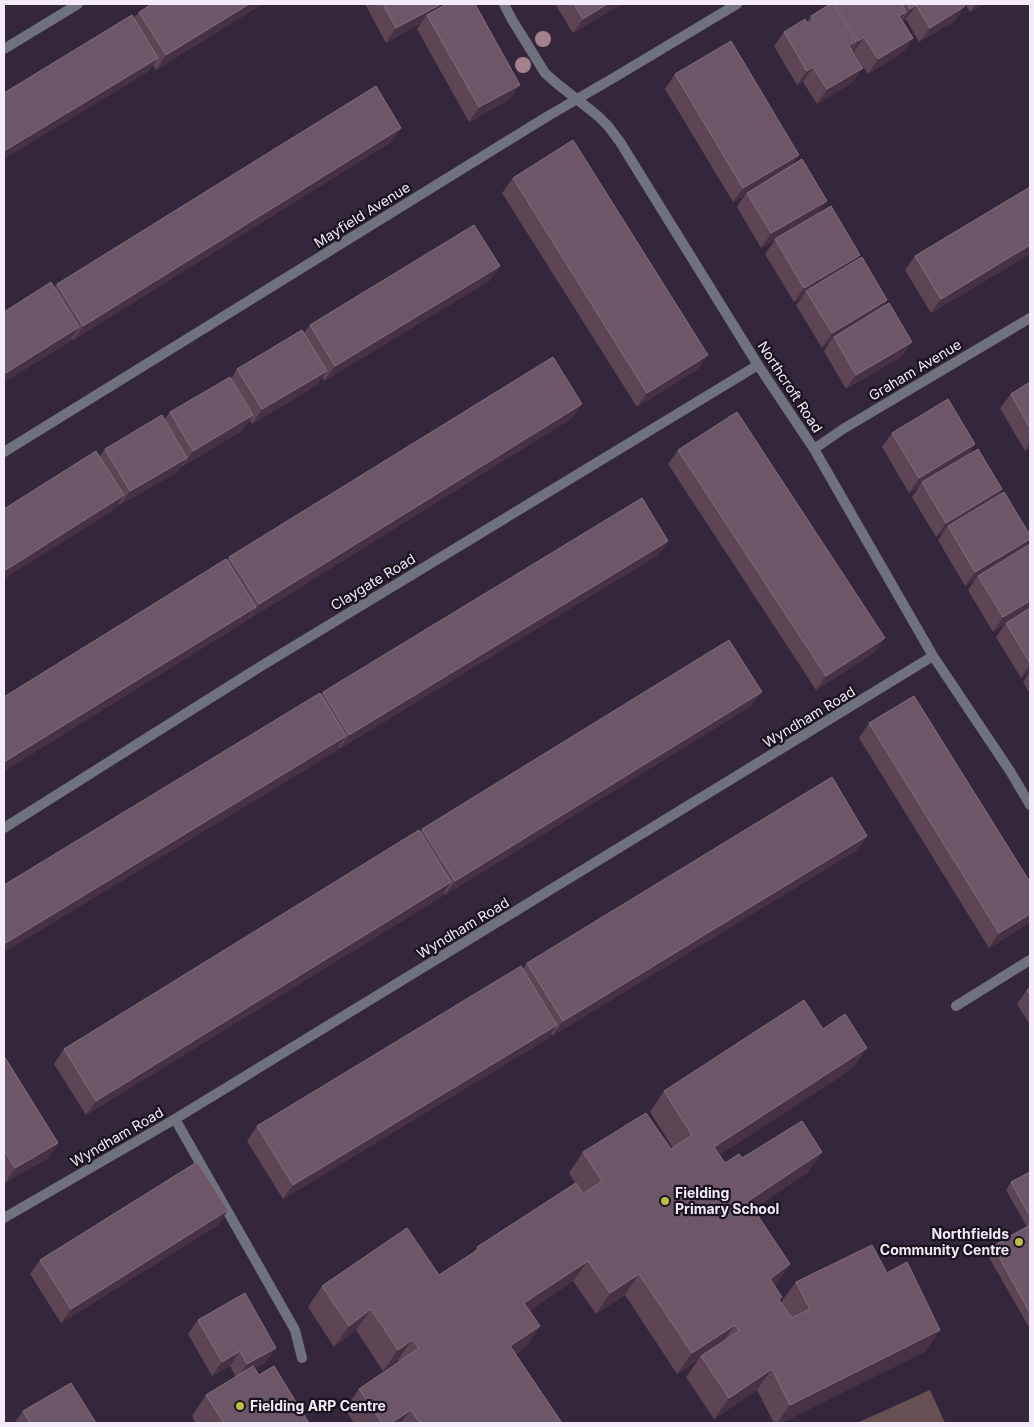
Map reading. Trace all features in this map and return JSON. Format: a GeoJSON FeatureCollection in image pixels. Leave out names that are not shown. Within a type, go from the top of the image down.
{"type":"FeatureCollection","features":[{"type":"Feature","properties":{"kind":"street"},"geometry":{"type":"LineString","coordinates":[[4,49],[78,4]]}},
{"type":"Feature","properties":{"kind":"street","name":"Northcroft Road"},"geometry":{"type":"LineString","coordinates":[[504,4],[545,73],[598,116],[620,142],[758,364],[814,449],[933,656],[1010,771],[1030,805]]}},
{"type":"Feature","properties":{"kind":"street","name":"Mayfield Avenue"},"geometry":{"type":"LineString","coordinates":[[4,452],[548,116],[737,4]]}},
{"type":"Feature","properties":{"kind":"street","name":"Graham Avenue"},"geometry":{"type":"LineString","coordinates":[[814,449],[842,429],[1030,318]]}},
{"type":"Feature","properties":{"kind":"street","name":"Claygate Road"},"geometry":{"type":"LineString","coordinates":[[4,828],[258,668],[758,364]]}},
{"type":"Feature","properties":{"kind":"street","name":"Wyndham Road"},"geometry":{"type":"LineString","coordinates":[[4,1218],[176,1119],[933,656]]}},
{"type":"Feature","properties":{"kind":"street"},"geometry":{"type":"LineString","coordinates":[[956,1006],[1030,960]]}},
{"type":"Feature","properties":{"kind":"street"},"geometry":{"type":"LineString","coordinates":[[176,1119],[295,1330],[302,1358]]}},
{"type":"Feature","properties":{"kind":"shaded area"},"geometry":{"type":"Polygon","coordinates":[[[930,1390],[945,1423],[857,1423],[930,1390]]]}},
{"type":"Feature","properties":{"kind":"building"},"geometry":{"type":"Polygon","coordinates":[[[152,4],[249,4],[166,55],[139,12],[152,4]]]}},
{"type":"Feature","properties":{"kind":"building"},"geometry":{"type":"Polygon","coordinates":[[[383,4],[441,4],[396,28],[383,4]]]}},
{"type":"Feature","properties":{"kind":"building"},"geometry":{"type":"Polygon","coordinates":[[[447,4],[475,4],[520,85],[479,107],[427,15],[447,4]]]}},
{"type":"Feature","properties":{"kind":"building"},"geometry":{"type":"Polygon","coordinates":[[[574,4],[607,4],[583,19],[574,4]]]}},
{"type":"Feature","properties":{"kind":"building"},"geometry":{"type":"Polygon","coordinates":[[[833,4],[856,41],[849,46],[863,68],[827,89],[813,67],[807,71],[784,32],[805,19],[808,24],[813,20],[811,16],[833,4]]]}},
{"type":"Feature","properties":{"kind":"building"},"geometry":{"type":"Polygon","coordinates":[[[835,4],[902,4],[906,12],[899,16],[913,38],[878,59],[864,37],[858,41],[835,4]]]}},
{"type":"Feature","properties":{"kind":"building"},"geometry":{"type":"Polygon","coordinates":[[[907,4],[963,4],[965,6],[930,28],[916,5],[910,9],[907,4]]]}},
{"type":"Feature","properties":{"kind":"building"},"geometry":{"type":"Polygon","coordinates":[[[132,15],[158,58],[4,151],[4,93],[132,15]]]}},
{"type":"Feature","properties":{"kind":"building"},"geometry":{"type":"Polygon","coordinates":[[[731,41],[799,155],[743,188],[675,74],[731,41]]]}},
{"type":"Feature","properties":{"kind":"building"},"geometry":{"type":"Polygon","coordinates":[[[376,86],[401,128],[83,326],[57,284],[376,86]]]}},
{"type":"Feature","properties":{"kind":"building"},"geometry":{"type":"Polygon","coordinates":[[[573,140],[708,355],[647,393],[513,178],[573,140]]]}},
{"type":"Feature","properties":{"kind":"building"},"geometry":{"type":"Polygon","coordinates":[[[802,159],[827,201],[771,233],[747,193],[802,159]]]}},
{"type":"Feature","properties":{"kind":"building"},"geometry":{"type":"Polygon","coordinates":[[[1030,187],[1030,245],[941,299],[915,256],[1030,187]]]}},
{"type":"Feature","properties":{"kind":"building"},"geometry":{"type":"Polygon","coordinates":[[[831,206],[860,255],[804,288],[775,239],[831,206]]]}},
{"type":"Feature","properties":{"kind":"building"},"geometry":{"type":"Polygon","coordinates":[[[474,225],[500,266],[335,366],[310,325],[474,225]]]}},
{"type":"Feature","properties":{"kind":"building"},"geometry":{"type":"Polygon","coordinates":[[[862,257],[887,300],[832,333],[806,291],[862,257]]]}},
{"type":"Feature","properties":{"kind":"building"},"geometry":{"type":"Polygon","coordinates":[[[51,282],[79,327],[4,374],[4,312],[51,282]]]}},
{"type":"Feature","properties":{"kind":"building"},"geometry":{"type":"Polygon","coordinates":[[[889,303],[912,342],[856,375],[834,337],[889,303]]]}},
{"type":"Feature","properties":{"kind":"building"},"geometry":{"type":"Polygon","coordinates":[[[302,330],[327,371],[262,409],[237,369],[302,330]]]}},
{"type":"Feature","properties":{"kind":"building"},"geometry":{"type":"Polygon","coordinates":[[[553,357],[582,404],[259,604],[229,557],[553,357]]]}},
{"type":"Feature","properties":{"kind":"building"},"geometry":{"type":"Polygon","coordinates":[[[230,377],[253,415],[193,451],[170,412],[230,377]]]}},
{"type":"Feature","properties":{"kind":"building"},"geometry":{"type":"Polygon","coordinates":[[[1030,382],[1030,428],[1011,394],[1030,382]]]}},
{"type":"Feature","properties":{"kind":"building"},"geometry":{"type":"Polygon","coordinates":[[[948,399],[975,444],[919,478],[892,433],[948,399]]]}},
{"type":"Feature","properties":{"kind":"building"},"geometry":{"type":"Polygon","coordinates":[[[737,412],[885,638],[826,676],[678,450],[737,412]]]}},
{"type":"Feature","properties":{"kind":"building"},"geometry":{"type":"Polygon","coordinates":[[[162,415],[187,458],[130,491],[105,449],[162,415]]]}},
{"type":"Feature","properties":{"kind":"building"},"geometry":{"type":"Polygon","coordinates":[[[978,449],[1002,489],[946,523],[922,482],[978,449]]]}},
{"type":"Feature","properties":{"kind":"building"},"geometry":{"type":"Polygon","coordinates":[[[96,451],[124,495],[4,571],[4,509],[96,451]]]}},
{"type":"Feature","properties":{"kind":"building"},"geometry":{"type":"Polygon","coordinates":[[[1004,492],[1030,535],[1030,539],[975,572],[948,526],[1004,492]]]}},
{"type":"Feature","properties":{"kind":"building"},"geometry":{"type":"Polygon","coordinates":[[[642,498],[668,541],[349,735],[323,692],[642,498]]]}},
{"type":"Feature","properties":{"kind":"building"},"geometry":{"type":"Polygon","coordinates":[[[1030,544],[1030,601],[1003,617],[978,576],[1030,544]]]}},
{"type":"Feature","properties":{"kind":"building"},"geometry":{"type":"Polygon","coordinates":[[[226,559],[256,607],[4,762],[4,697],[226,559]]]}},
{"type":"Feature","properties":{"kind":"building"},"geometry":{"type":"Polygon","coordinates":[[[1030,608],[1030,663],[1006,623],[1030,608]]]}},
{"type":"Feature","properties":{"kind":"building"},"geometry":{"type":"Polygon","coordinates":[[[729,640],[762,692],[455,881],[422,829],[729,640]]]}},
{"type":"Feature","properties":{"kind":"building"},"geometry":{"type":"Polygon","coordinates":[[[320,693],[346,736],[4,944],[4,885],[320,693]]]}},
{"type":"Feature","properties":{"kind":"building"},"geometry":{"type":"Polygon","coordinates":[[[914,696],[1030,882],[1030,914],[999,933],[869,723],[914,696]]]}},
{"type":"Feature","properties":{"kind":"building"},"geometry":{"type":"Polygon","coordinates":[[[832,777],[867,836],[563,1021],[527,963],[832,777]]]}},
{"type":"Feature","properties":{"kind":"building"},"geometry":{"type":"Polygon","coordinates":[[[419,830],[451,882],[96,1101],[64,1049],[419,830]]]}},
{"type":"Feature","properties":{"kind":"building"},"geometry":{"type":"Polygon","coordinates":[[[521,966],[557,1025],[293,1185],[257,1126],[521,966]]]}},
{"type":"Feature","properties":{"kind":"building"},"geometry":{"type":"Polygon","coordinates":[[[804,1000],[823,1029],[845,1014],[867,1048],[714,1147],[725,1163],[739,1154],[742,1158],[802,1121],[822,1152],[748,1201],[790,1264],[770,1279],[782,1297],[779,1300],[792,1318],[810,1309],[796,1282],[872,1245],[887,1273],[907,1262],[940,1330],[790,1405],[772,1369],[729,1398],[701,1356],[739,1331],[735,1325],[692,1353],[639,1274],[610,1293],[588,1261],[524,1303],[540,1326],[510,1346],[562,1423],[420,1423],[411,1410],[391,1423],[382,1423],[359,1389],[419,1348],[412,1340],[398,1350],[371,1309],[349,1326],[322,1286],[407,1228],[439,1275],[479,1249],[477,1247],[576,1183],[583,1194],[602,1181],[583,1152],[646,1113],[671,1149],[692,1135],[664,1091],[804,1000]]]}},
{"type":"Feature","properties":{"kind":"building"},"geometry":{"type":"Polygon","coordinates":[[[4,1056],[58,1143],[15,1168],[4,1150],[4,1056]]]}},
{"type":"Feature","properties":{"kind":"building"},"geometry":{"type":"Polygon","coordinates":[[[197,1162],[228,1210],[71,1309],[40,1260],[197,1162]]]}},
{"type":"Feature","properties":{"kind":"building"},"geometry":{"type":"Polygon","coordinates":[[[1030,1172],[1030,1216],[1011,1182],[1030,1172]]]}},
{"type":"Feature","properties":{"kind":"building"},"geometry":{"type":"Polygon","coordinates":[[[1030,1225],[1030,1313],[993,1246],[1030,1225]]]}},
{"type":"Feature","properties":{"kind":"building"},"geometry":{"type":"Polygon","coordinates":[[[245,1293],[276,1348],[247,1364],[240,1351],[222,1362],[198,1320],[245,1293]]]}},
{"type":"Feature","properties":{"kind":"building"},"geometry":{"type":"Polygon","coordinates":[[[253,1366],[259,1375],[274,1366],[309,1423],[224,1423],[206,1395],[253,1366]]]}},
{"type":"Feature","properties":{"kind":"building"},"geometry":{"type":"Polygon","coordinates":[[[71,1383],[96,1423],[30,1423],[23,1411],[71,1383]]]}},
{"type":"Feature","properties":{"kind":"place","name":"Fielding Primary School"},"geometry":{"type":"Point","coordinates":[665,1201]}},
{"type":"Feature","properties":{"kind":"place","name":"Northfields Community Centre"},"geometry":{"type":"Point","coordinates":[1019,1242]}},
{"type":"Feature","properties":{"kind":"place","name":"Fielding ARP Centre"},"geometry":{"type":"Point","coordinates":[240,1406]}}]}
